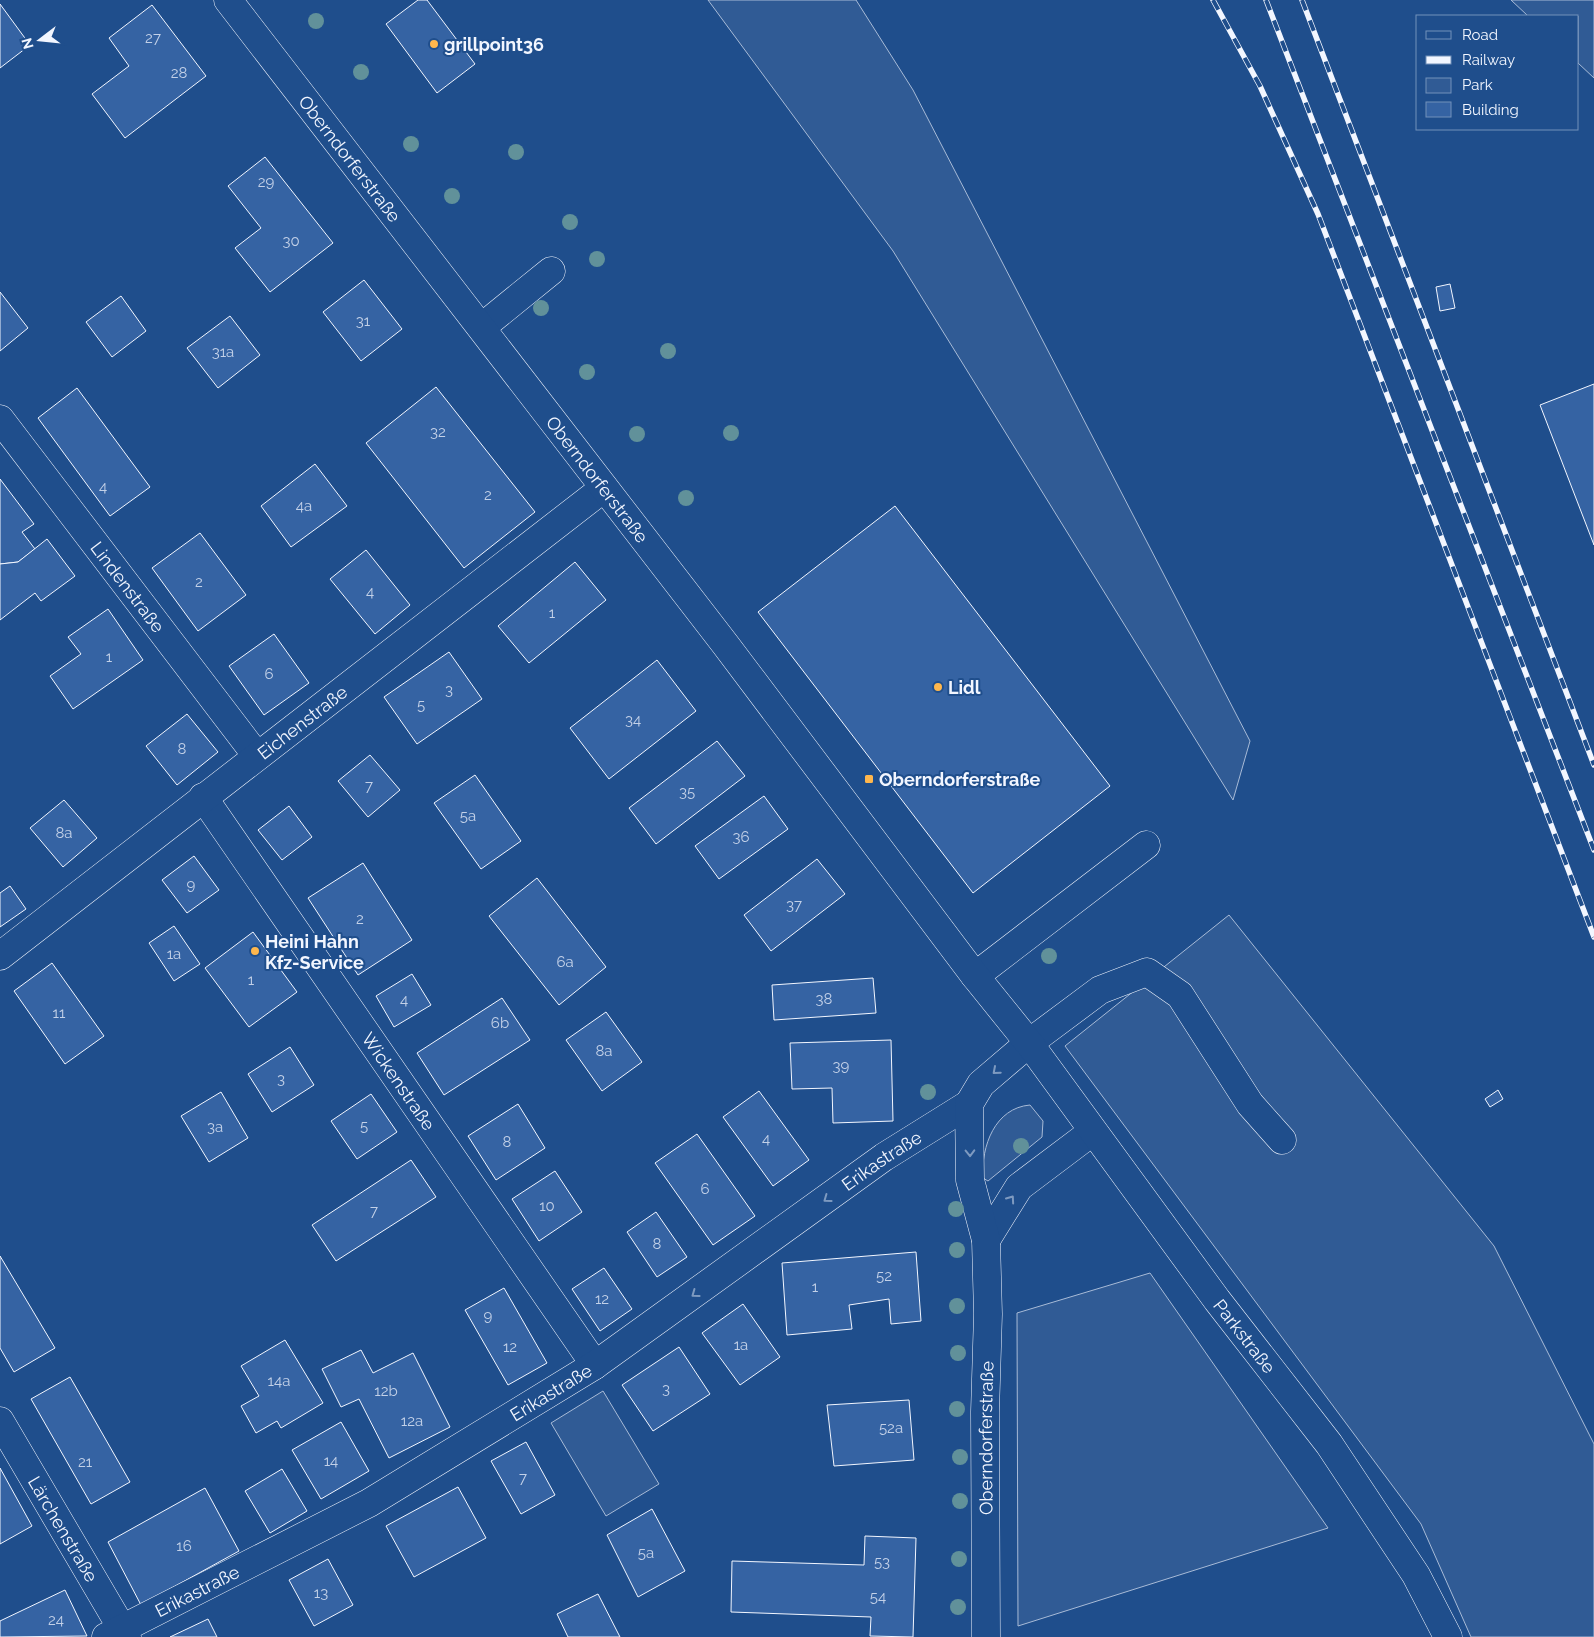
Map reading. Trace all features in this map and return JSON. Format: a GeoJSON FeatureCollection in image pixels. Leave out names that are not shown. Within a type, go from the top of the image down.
{"type":"FeatureCollection","features":[{"type":"Feature","properties":{"kind":"street","name":"Oberndorferstraße"},"geometry":{"type":"LineString","coordinates":[[228,0],[482,327],[725,644],[975,976],[1029,1043]]}},
{"type":"Feature","properties":{"kind":"street"},"geometry":{"type":"LineString","coordinates":[[482,327],[551,271]]}},
{"type":"Feature","properties":{"kind":"street","name":"Lindenstraße"},"geometry":{"type":"LineString","coordinates":[[0,419],[257,756]]}},
{"type":"Feature","properties":{"kind":"street","name":"Eichenstraße"},"geometry":{"type":"LineString","coordinates":[[0,956],[604,488]]}},
{"type":"Feature","properties":{"kind":"street","name":"Wickenstraße"},"geometry":{"type":"LineString","coordinates":[[203,798],[595,1365]]}},
{"type":"Feature","properties":{"kind":"street"},"geometry":{"type":"LineString","coordinates":[[975,976],[1146,845]]}},
{"type":"Feature","properties":{"kind":"street"},"geometry":{"type":"LineString","coordinates":[[969,1104],[982,1084],[1029,1043],[1100,990],[1147,972],[1180,994],[1250,1104],[1282,1140]]}},
{"type":"Feature","properties":{"kind":"street","name":"Parkstraße"},"geometry":{"type":"LineString","coordinates":[[1029,1043],[1092,1132],[1217,1300],[1329,1444],[1416,1575],[1448,1637]]}},
{"type":"Feature","properties":{"kind":"street","name":"Oberndorferstraße"},"geometry":{"type":"LineString","coordinates":[[969,1104],[970,1180],[986,1240],[986,1637]]}},
{"type":"Feature","properties":{"kind":"street","name":"Erikastraße"},"geometry":{"type":"LineString","coordinates":[[119,1634],[369,1503],[595,1365],[890,1165],[969,1104]]}},
{"type":"Feature","properties":{"kind":"street"},"geometry":{"type":"LineString","coordinates":[[986,1240],[1019,1188],[1092,1132]]}},
{"type":"Feature","properties":{"kind":"street","name":"Lärchenstraße"},"geometry":{"type":"LineString","coordinates":[[0,1420],[119,1634]]}},
{"type":"Feature","properties":{"kind":"green space"},"geometry":{"type":"Polygon","coordinates":[[[708,0],[856,0],[913,90],[1250,741],[1233,800],[893,251],[708,0]]]}},
{"type":"Feature","properties":{"kind":"green space"},"geometry":{"type":"Polygon","coordinates":[[[1511,0],[1594,0],[1594,78],[1579,64],[1579,15],[1527,15],[1511,0]]]}},
{"type":"Feature","properties":{"kind":"green space"},"geometry":{"type":"Polygon","coordinates":[[[1229,915],[1494,1246],[1594,1444],[1594,1637],[1471,1637],[1421,1524],[1065,1046],[1229,915]]]}},
{"type":"Feature","properties":{"kind":"green space"},"geometry":{"type":"Polygon","coordinates":[[[1030,1105],[1043,1121],[1042,1137],[988,1181],[983,1178],[983,1166],[988,1142],[993,1131],[999,1121],[1008,1113],[1030,1105]]]}},
{"type":"Feature","properties":{"kind":"green space"},"geometry":{"type":"Polygon","coordinates":[[[1150,1273],[1328,1528],[1018,1626],[1017,1313],[1150,1273]]]}},
{"type":"Feature","properties":{"kind":"green space"},"geometry":{"type":"Polygon","coordinates":[[[603,1391],[659,1484],[606,1516],[551,1423],[603,1391]]]}},
{"type":"Feature","properties":{"kind":"building"},"geometry":{"type":"Polygon","coordinates":[[[418,0],[427,0],[475,64],[437,93],[386,24],[418,0]]]}},
{"type":"Feature","properties":{"kind":"building"},"geometry":{"type":"Polygon","coordinates":[[[0,4],[30,45],[0,68],[0,4]]]}},
{"type":"Feature","properties":{"kind":"building"},"geometry":{"type":"Polygon","coordinates":[[[152,5],[206,76],[125,138],[92,94],[129,66],[109,38],[152,5]]]}},
{"type":"Feature","properties":{"kind":"building"},"geometry":{"type":"Polygon","coordinates":[[[265,157],[333,243],[270,292],[235,248],[261,228],[228,186],[265,157]]]}},
{"type":"Feature","properties":{"kind":"building"},"geometry":{"type":"Polygon","coordinates":[[[364,280],[402,329],[361,361],[323,312],[364,280]]]}},
{"type":"Feature","properties":{"kind":"building"},"geometry":{"type":"Polygon","coordinates":[[[1450,284],[1455,308],[1440,311],[1436,287],[1450,284]]]}},
{"type":"Feature","properties":{"kind":"building"},"geometry":{"type":"Polygon","coordinates":[[[0,292],[28,328],[0,351],[0,292]]]}},
{"type":"Feature","properties":{"kind":"building"},"geometry":{"type":"Polygon","coordinates":[[[121,296],[146,331],[112,357],[86,322],[121,296]]]}},
{"type":"Feature","properties":{"kind":"building"},"geometry":{"type":"Polygon","coordinates":[[[230,316],[260,355],[218,388],[187,348],[230,316]]]}},
{"type":"Feature","properties":{"kind":"building"},"geometry":{"type":"Polygon","coordinates":[[[1594,384],[1594,545],[1540,405],[1594,384]]]}},
{"type":"Feature","properties":{"kind":"building"},"geometry":{"type":"Polygon","coordinates":[[[436,387],[535,512],[464,568],[366,443],[436,387]]]}},
{"type":"Feature","properties":{"kind":"building"},"geometry":{"type":"Polygon","coordinates":[[[77,388],[150,487],[110,516],[38,418],[77,388]]]}},
{"type":"Feature","properties":{"kind":"building"},"geometry":{"type":"Polygon","coordinates":[[[315,464],[347,506],[291,547],[261,506],[315,464]]]}},
{"type":"Feature","properties":{"kind":"building"},"geometry":{"type":"Polygon","coordinates":[[[0,479],[34,524],[22,532],[35,549],[18,562],[0,564],[0,479]]]}},
{"type":"Feature","properties":{"kind":"building"},"geometry":{"type":"Polygon","coordinates":[[[895,506],[1110,786],[973,893],[758,612],[895,506]]]}},
{"type":"Feature","properties":{"kind":"building"},"geometry":{"type":"Polygon","coordinates":[[[200,533],[246,595],[198,631],[152,568],[200,533]]]}},
{"type":"Feature","properties":{"kind":"building"},"geometry":{"type":"Polygon","coordinates":[[[47,539],[75,576],[41,601],[35,593],[0,620],[0,564],[18,562],[47,539]]]}},
{"type":"Feature","properties":{"kind":"building"},"geometry":{"type":"Polygon","coordinates":[[[366,550],[410,605],[375,634],[330,579],[366,550]]]}},
{"type":"Feature","properties":{"kind":"building"},"geometry":{"type":"Polygon","coordinates":[[[575,562],[606,600],[529,663],[498,626],[575,562]]]}},
{"type":"Feature","properties":{"kind":"building"},"geometry":{"type":"Polygon","coordinates":[[[108,609],[143,660],[73,709],[50,676],[81,654],[68,637],[108,609]]]}},
{"type":"Feature","properties":{"kind":"building"},"geometry":{"type":"Polygon","coordinates":[[[274,634],[309,683],[264,715],[229,666],[274,634]]]}},
{"type":"Feature","properties":{"kind":"building"},"geometry":{"type":"Polygon","coordinates":[[[449,652],[482,699],[417,744],[384,697],[449,652]]]}},
{"type":"Feature","properties":{"kind":"building"},"geometry":{"type":"Polygon","coordinates":[[[657,660],[696,711],[609,779],[570,728],[657,660]]]}},
{"type":"Feature","properties":{"kind":"building"},"geometry":{"type":"Polygon","coordinates":[[[187,714],[218,752],[177,785],[146,746],[187,714]]]}},
{"type":"Feature","properties":{"kind":"building"},"geometry":{"type":"Polygon","coordinates":[[[717,741],[745,776],[656,844],[629,808],[717,741]]]}},
{"type":"Feature","properties":{"kind":"building"},"geometry":{"type":"Polygon","coordinates":[[[370,755],[400,790],[368,817],[338,781],[370,755]]]}},
{"type":"Feature","properties":{"kind":"building"},"geometry":{"type":"Polygon","coordinates":[[[475,775],[521,841],[481,869],[434,803],[475,775]]]}},
{"type":"Feature","properties":{"kind":"building"},"geometry":{"type":"Polygon","coordinates":[[[764,796],[788,829],[719,879],[695,846],[764,796]]]}},
{"type":"Feature","properties":{"kind":"building"},"geometry":{"type":"Polygon","coordinates":[[[64,800],[97,838],[63,867],[30,828],[64,800]]]}},
{"type":"Feature","properties":{"kind":"building"},"geometry":{"type":"Polygon","coordinates":[[[289,806],[312,837],[282,860],[258,830],[289,806]]]}},
{"type":"Feature","properties":{"kind":"building"},"geometry":{"type":"Polygon","coordinates":[[[194,856],[219,890],[187,913],[162,880],[194,856]]]}},
{"type":"Feature","properties":{"kind":"building"},"geometry":{"type":"Polygon","coordinates":[[[817,859],[845,894],[771,951],[744,915],[817,859]]]}},
{"type":"Feature","properties":{"kind":"building"},"geometry":{"type":"Polygon","coordinates":[[[363,863],[412,940],[358,975],[308,898],[363,863]]]}},
{"type":"Feature","properties":{"kind":"building"},"geometry":{"type":"Polygon","coordinates":[[[537,878],[606,967],[559,1005],[489,916],[537,878]]]}},
{"type":"Feature","properties":{"kind":"building"},"geometry":{"type":"Polygon","coordinates":[[[10,886],[26,909],[0,927],[0,893],[10,886]]]}},
{"type":"Feature","properties":{"kind":"building"},"geometry":{"type":"Polygon","coordinates":[[[174,926],[200,964],[174,981],[149,943],[174,926]]]}},
{"type":"Feature","properties":{"kind":"building"},"geometry":{"type":"Polygon","coordinates":[[[253,932],[297,992],[249,1027],[205,968],[253,932]]]}},
{"type":"Feature","properties":{"kind":"building"},"geometry":{"type":"Polygon","coordinates":[[[52,963],[104,1036],[65,1064],[14,991],[52,963]]]}},
{"type":"Feature","properties":{"kind":"building"},"geometry":{"type":"Polygon","coordinates":[[[412,974],[431,1005],[394,1027],[376,996],[412,974]]]}},
{"type":"Feature","properties":{"kind":"building"},"geometry":{"type":"Polygon","coordinates":[[[873,978],[876,1013],[774,1020],[772,985],[873,978]]]}},
{"type":"Feature","properties":{"kind":"building"},"geometry":{"type":"Polygon","coordinates":[[[502,998],[530,1040],[444,1095],[417,1053],[502,998]]]}},
{"type":"Feature","properties":{"kind":"building"},"geometry":{"type":"Polygon","coordinates":[[[606,1012],[642,1062],[602,1091],[566,1040],[606,1012]]]}},
{"type":"Feature","properties":{"kind":"building"},"geometry":{"type":"Polygon","coordinates":[[[891,1040],[893,1121],[833,1123],[832,1088],[792,1089],[790,1043],[891,1040]]]}},
{"type":"Feature","properties":{"kind":"building"},"geometry":{"type":"Polygon","coordinates":[[[290,1047],[314,1085],[272,1112],[248,1074],[290,1047]]]}},
{"type":"Feature","properties":{"kind":"building"},"geometry":{"type":"Polygon","coordinates":[[[1498,1090],[1503,1099],[1490,1107],[1485,1099],[1498,1090]]]}},
{"type":"Feature","properties":{"kind":"building"},"geometry":{"type":"Polygon","coordinates":[[[759,1091],[809,1160],[773,1186],[723,1117],[759,1091]]]}},
{"type":"Feature","properties":{"kind":"building"},"geometry":{"type":"Polygon","coordinates":[[[221,1092],[248,1138],[209,1162],[181,1116],[221,1092]]]}},
{"type":"Feature","properties":{"kind":"building"},"geometry":{"type":"Polygon","coordinates":[[[371,1094],[397,1132],[357,1159],[331,1121],[371,1094]]]}},
{"type":"Feature","properties":{"kind":"building"},"geometry":{"type":"Polygon","coordinates":[[[518,1104],[545,1148],[496,1180],[468,1136],[518,1104]]]}},
{"type":"Feature","properties":{"kind":"building"},"geometry":{"type":"Polygon","coordinates":[[[697,1134],[755,1216],[713,1245],[655,1163],[697,1134]]]}},
{"type":"Feature","properties":{"kind":"building"},"geometry":{"type":"Polygon","coordinates":[[[411,1160],[436,1197],[336,1261],[312,1225],[411,1160]]]}},
{"type":"Feature","properties":{"kind":"building"},"geometry":{"type":"Polygon","coordinates":[[[555,1171],[582,1212],[539,1241],[512,1199],[555,1171]]]}},
{"type":"Feature","properties":{"kind":"building"},"geometry":{"type":"Polygon","coordinates":[[[656,1212],[687,1257],[657,1277],[627,1232],[656,1212]]]}},
{"type":"Feature","properties":{"kind":"building"},"geometry":{"type":"Polygon","coordinates":[[[916,1252],[921,1321],[891,1324],[889,1299],[849,1305],[852,1329],[787,1335],[782,1263],[916,1252]]]}},
{"type":"Feature","properties":{"kind":"building"},"geometry":{"type":"Polygon","coordinates":[[[0,1256],[55,1348],[14,1372],[0,1348],[0,1256]]]}},
{"type":"Feature","properties":{"kind":"building"},"geometry":{"type":"Polygon","coordinates":[[[604,1268],[632,1309],[600,1331],[572,1289],[604,1268]]]}},
{"type":"Feature","properties":{"kind":"building"},"geometry":{"type":"Polygon","coordinates":[[[504,1288],[547,1363],[508,1385],[465,1310],[504,1288]]]}},
{"type":"Feature","properties":{"kind":"building"},"geometry":{"type":"Polygon","coordinates":[[[743,1304],[780,1357],[740,1385],[702,1333],[743,1304]]]}},
{"type":"Feature","properties":{"kind":"building"},"geometry":{"type":"Polygon","coordinates":[[[285,1340],[323,1403],[281,1428],[277,1421],[256,1433],[241,1406],[259,1396],[241,1366],[285,1340]]]}},
{"type":"Feature","properties":{"kind":"building"},"geometry":{"type":"Polygon","coordinates":[[[679,1347],[710,1394],[653,1431],[622,1385],[679,1347]]]}},
{"type":"Feature","properties":{"kind":"building"},"geometry":{"type":"Polygon","coordinates":[[[361,1350],[373,1373],[413,1353],[450,1427],[389,1458],[359,1399],[341,1407],[322,1369],[361,1350]]]}},
{"type":"Feature","properties":{"kind":"building"},"geometry":{"type":"Polygon","coordinates":[[[70,1377],[130,1482],[91,1504],[31,1399],[70,1377]]]}},
{"type":"Feature","properties":{"kind":"building"},"geometry":{"type":"Polygon","coordinates":[[[909,1400],[914,1460],[834,1466],[827,1405],[909,1400]]]}},
{"type":"Feature","properties":{"kind":"building"},"geometry":{"type":"Polygon","coordinates":[[[341,1422],[369,1471],[321,1499],[292,1450],[341,1422]]]}},
{"type":"Feature","properties":{"kind":"building"},"geometry":{"type":"Polygon","coordinates":[[[526,1442],[555,1495],[521,1514],[491,1461],[526,1442]]]}},
{"type":"Feature","properties":{"kind":"building"},"geometry":{"type":"Polygon","coordinates":[[[0,1468],[32,1526],[0,1544],[0,1468]]]}},
{"type":"Feature","properties":{"kind":"building"},"geometry":{"type":"Polygon","coordinates":[[[282,1469],[307,1511],[270,1533],[245,1491],[282,1469]]]}},
{"type":"Feature","properties":{"kind":"building"},"geometry":{"type":"Polygon","coordinates":[[[458,1487],[486,1538],[414,1577],[386,1526],[458,1487]]]}},
{"type":"Feature","properties":{"kind":"building"},"geometry":{"type":"Polygon","coordinates":[[[205,1488],[239,1551],[141,1605],[108,1542],[205,1488]]]}},
{"type":"Feature","properties":{"kind":"building"},"geometry":{"type":"Polygon","coordinates":[[[652,1509],[685,1571],[638,1597],[607,1535],[652,1509]]]}},
{"type":"Feature","properties":{"kind":"building"},"geometry":{"type":"Polygon","coordinates":[[[865,1536],[916,1538],[913,1637],[870,1636],[871,1617],[731,1612],[732,1561],[864,1565],[865,1536]]]}},
{"type":"Feature","properties":{"kind":"building"},"geometry":{"type":"Polygon","coordinates":[[[328,1559],[353,1605],[314,1626],[289,1580],[328,1559]]]}},
{"type":"Feature","properties":{"kind":"building"},"geometry":{"type":"Polygon","coordinates":[[[65,1590],[87,1636],[0,1637],[0,1621],[65,1590]]]}},
{"type":"Feature","properties":{"kind":"building"},"geometry":{"type":"Polygon","coordinates":[[[598,1594],[620,1637],[568,1637],[557,1614],[598,1594]]]}},
{"type":"Feature","properties":{"kind":"building"},"geometry":{"type":"Polygon","coordinates":[[[208,1619],[217,1637],[170,1637],[208,1619]]]}},
{"type":"Feature","properties":{"kind":"railway"},"geometry":{"type":"LineString","coordinates":[[1213,0],[1260,86],[1318,214],[1594,937]]}},
{"type":"Feature","properties":{"kind":"railway"},"geometry":{"type":"LineString","coordinates":[[1266,0],[1594,850]]}},
{"type":"Feature","properties":{"kind":"railway"},"geometry":{"type":"LineString","coordinates":[[1302,0],[1594,765]]}},
{"type":"Feature","properties":{"kind":"place","name":"grillpoint36"},"geometry":{"type":"Point","coordinates":[434,44]}},
{"type":"Feature","properties":{"kind":"place","name":"Lidl"},"geometry":{"type":"Point","coordinates":[938,687]}},
{"type":"Feature","properties":{"kind":"place","name":"Oberndorferstraße"},"geometry":{"type":"Point","coordinates":[869,779]}},
{"type":"Feature","properties":{"kind":"place","name":"Heini Hahn Kfz-Service"},"geometry":{"type":"Point","coordinates":[255,951]}}]}
